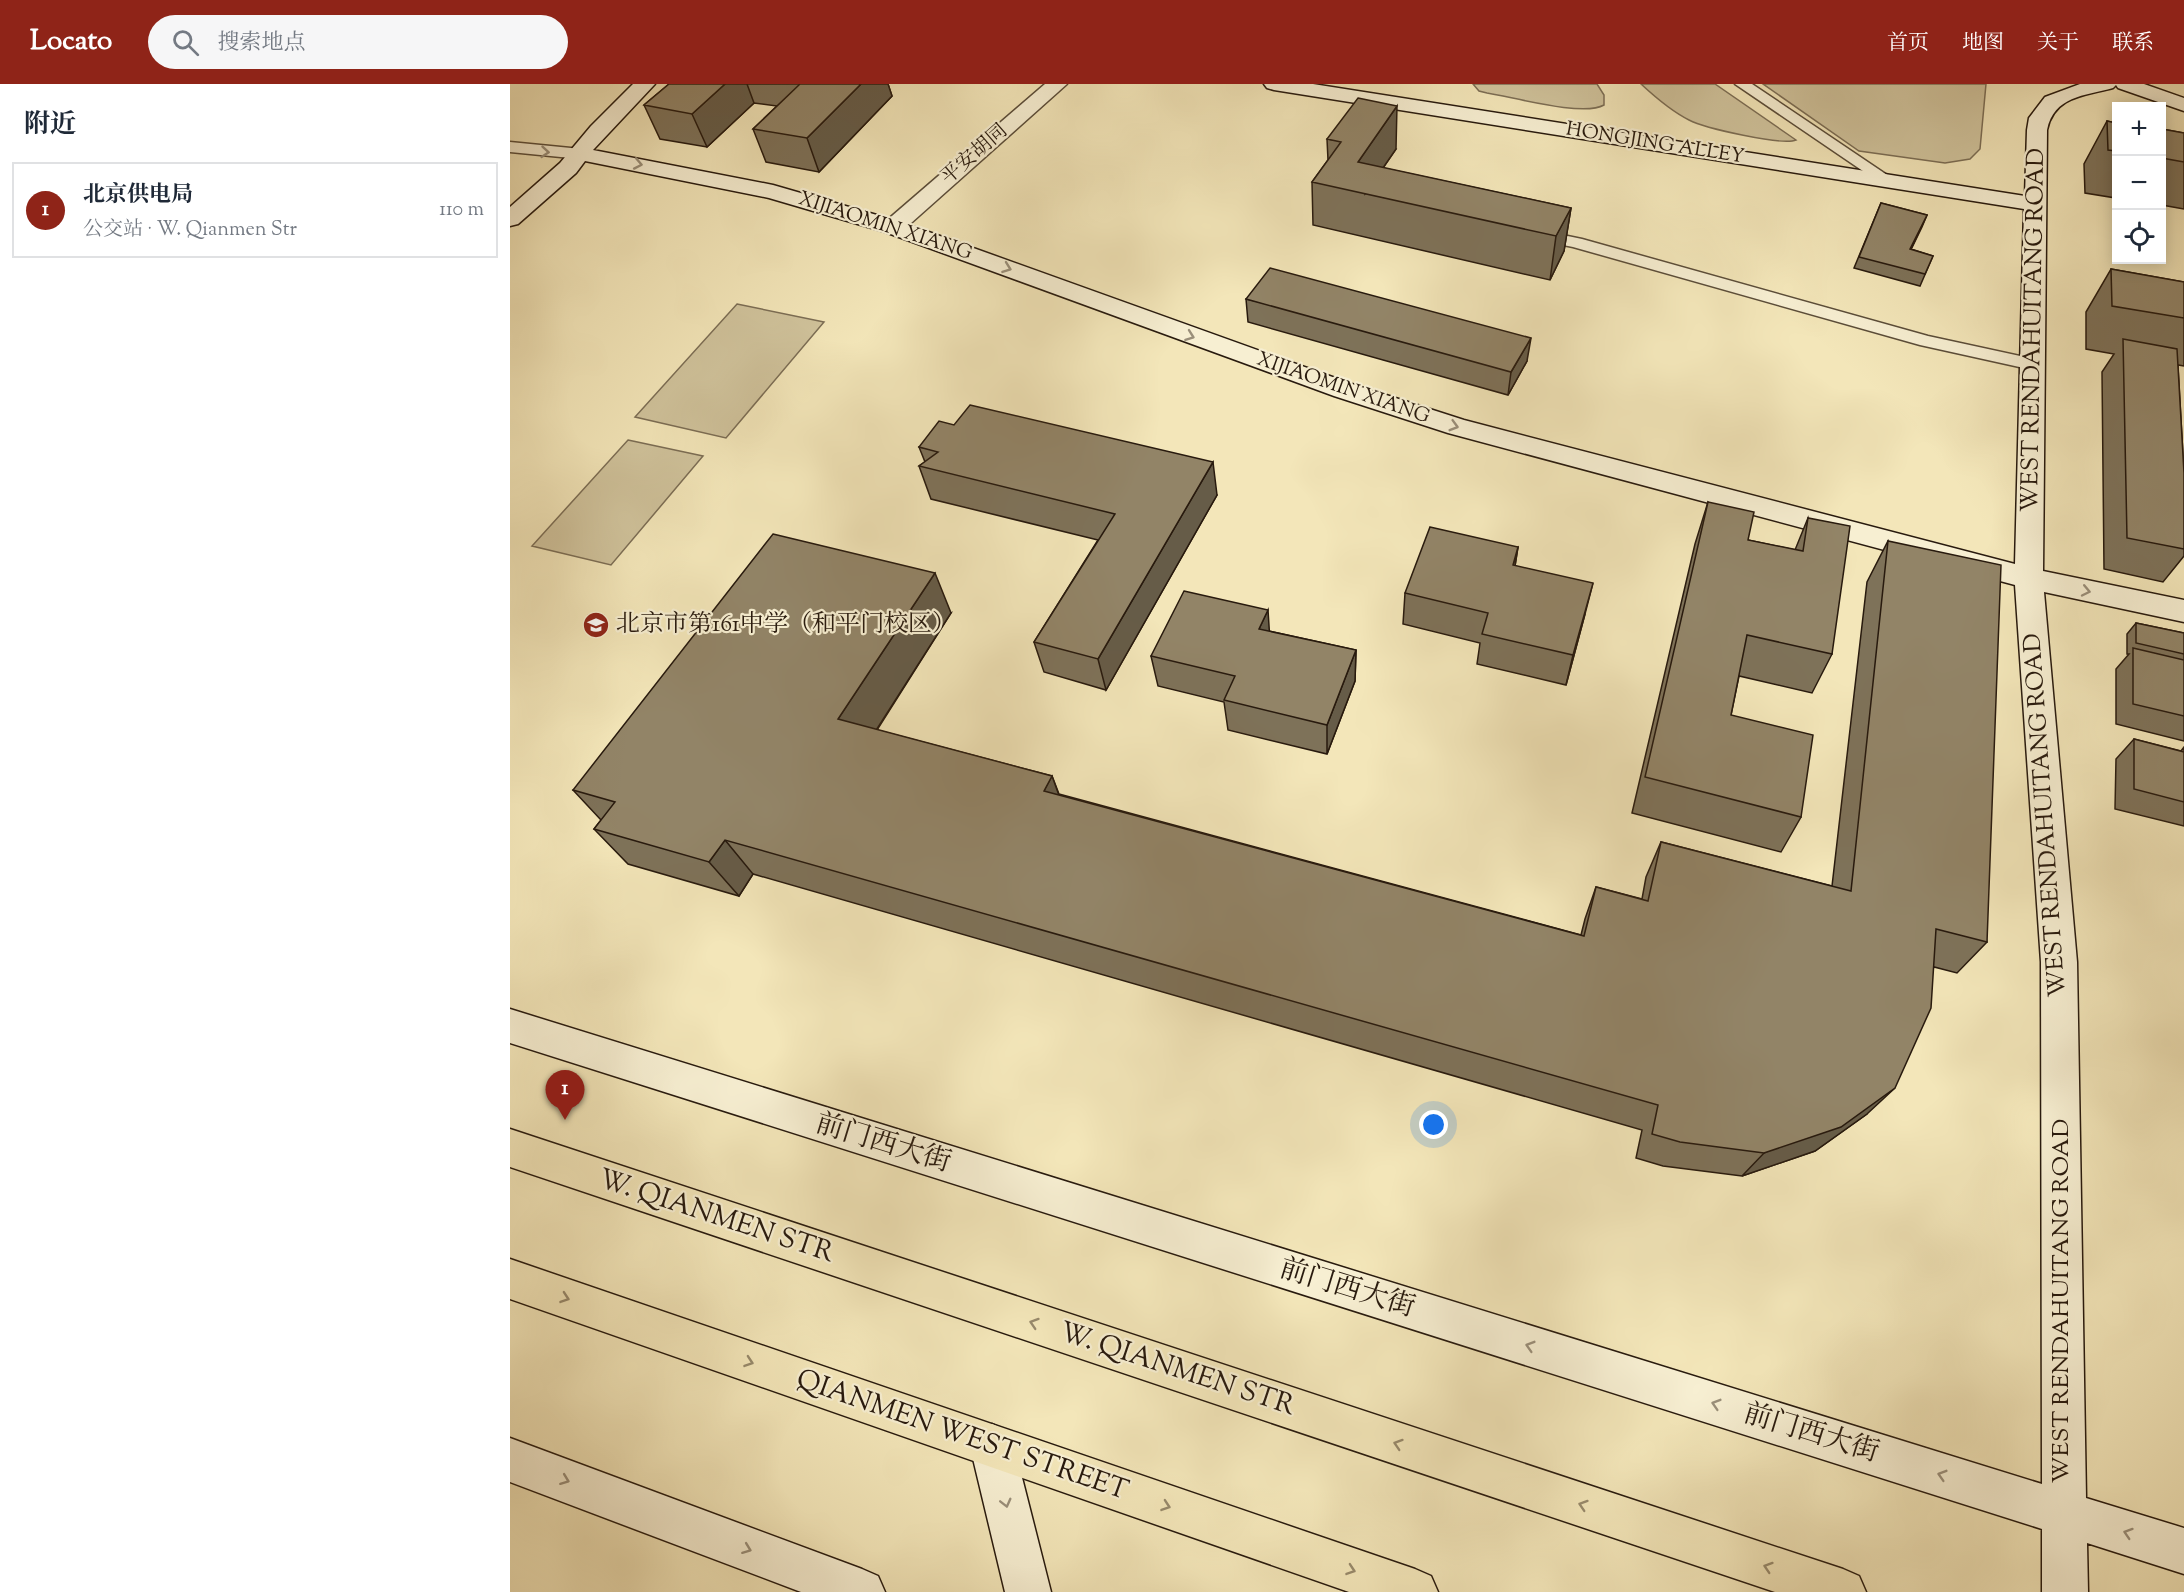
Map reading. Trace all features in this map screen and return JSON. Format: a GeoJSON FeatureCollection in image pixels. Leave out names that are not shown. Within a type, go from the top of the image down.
{"type":"FeatureCollection","features":[{"type":"Feature","properties":{"kind":"main road","name":"W. QIANMEN STR"},"geometry":{"type":"LineString","coordinates":[[510,1148],[1844,1592]]}},
{"type":"Feature","properties":{"kind":"main road","name":"QIANMEN WEST STREET"},"geometry":{"type":"LineString","coordinates":[[510,1279],[1415,1592]]}},
{"type":"Feature","properties":{"kind":"street"},"geometry":{"type":"LineString","coordinates":[[510,219],[581,154],[598,130],[645,84]]}},
{"type":"Feature","properties":{"kind":"street","name":"平安胡同"},"geometry":{"type":"LineString","coordinates":[[893,227],[1057,84]]}},
{"type":"Feature","properties":{"kind":"street","name":"HONGJING ALLEY"},"geometry":{"type":"LineString","coordinates":[[1274,84],[2036,204]]}},
{"type":"Feature","properties":{"kind":"street","name":"WEST RENDAHUITANG ROAD"},"geometry":{"type":"LineString","coordinates":[[2065,1592],[2059,962],[2029,578],[2037,130],[2043,109],[2048,103],[2067,94],[2106,84]]}},
{"type":"Feature","properties":{"kind":"street"},"geometry":{"type":"LineString","coordinates":[[2125,84],[2184,105]]}},
{"type":"Feature","properties":{"kind":"street","name":"XIJIAOMIN XIANG"},"geometry":{"type":"LineString","coordinates":[[581,154],[773,192],[893,227],[1397,409],[2029,578],[2184,611]]}},
{"type":"Feature","properties":{"kind":"street","name":"前门西大街"},"geometry":{"type":"LineString","coordinates":[[510,1026],[2184,1551]]}},
{"type":"Feature","properties":{"kind":"street"},"geometry":{"type":"LineString","coordinates":[[992,1446],[1028,1592]]}},
{"type":"Feature","properties":{"kind":"street"},"geometry":{"type":"LineString","coordinates":[[510,1460],[862,1592]]}},
{"type":"Feature","properties":{"kind":"lane"},"geometry":{"type":"LineString","coordinates":[[1742,84],[1888,181]]}},
{"type":"Feature","properties":{"kind":"lane","name":"XIJIAOMIN XIANG"},"geometry":{"type":"LineString","coordinates":[[510,147],[581,154]]}},
{"type":"Feature","properties":{"kind":"lane"},"geometry":{"type":"LineString","coordinates":[[1520,231],[1576,243],[1926,341],[2033,364]]}},
{"type":"Feature","properties":{"kind":"shaded area"},"geometry":{"type":"Polygon","coordinates":[[[1473,84],[1597,84],[1604,95],[1604,105],[1581,109],[1565,108],[1479,91],[1473,84]]]}},
{"type":"Feature","properties":{"kind":"shaded area"},"geometry":{"type":"Polygon","coordinates":[[[1641,84],[1715,84],[1796,140],[1776,141],[1697,123],[1670,108],[1641,84]]]}},
{"type":"Feature","properties":{"kind":"shaded area"},"geometry":{"type":"Polygon","coordinates":[[[1763,84],[1986,84],[1980,149],[1970,159],[1945,163],[1859,151],[1763,84]]]}},
{"type":"Feature","properties":{"kind":"shaded area"},"geometry":{"type":"Polygon","coordinates":[[[737,304],[824,322],[726,438],[635,417],[737,304]]]}},
{"type":"Feature","properties":{"kind":"shaded area"},"geometry":{"type":"Polygon","coordinates":[[[628,440],[703,456],[611,565],[532,546],[628,440]]]}},
{"type":"Feature","properties":{"kind":"building"},"geometry":{"type":"Polygon","coordinates":[[[669,84],[725,84],[692,114],[644,105],[669,84]]]}},
{"type":"Feature","properties":{"kind":"building"},"geometry":{"type":"Polygon","coordinates":[[[800,84],[861,84],[807,138],[753,129],[800,84]]]}},
{"type":"Feature","properties":{"kind":"building"},"geometry":{"type":"Polygon","coordinates":[[[1358,98],[1397,106],[1358,162],[1571,208],[1556,236],[1312,182],[1341,142],[1327,139],[1358,98]]]}},
{"type":"Feature","properties":{"kind":"building"},"geometry":{"type":"Polygon","coordinates":[[[2107,121],[2112,122],[2112,150],[2108,150],[2107,121]]]}},
{"type":"Feature","properties":{"kind":"building"},"geometry":{"type":"Polygon","coordinates":[[[2166,130],[2184,133],[2184,162],[2166,159],[2166,130]]]}},
{"type":"Feature","properties":{"kind":"building"},"geometry":{"type":"Polygon","coordinates":[[[1881,203],[1927,215],[1910,249],[1933,256],[1925,274],[1859,257],[1881,203]]]}},
{"type":"Feature","properties":{"kind":"building"},"geometry":{"type":"Polygon","coordinates":[[[1270,268],[1531,338],[1511,372],[1246,299],[1270,268]]]}},
{"type":"Feature","properties":{"kind":"building"},"geometry":{"type":"Polygon","coordinates":[[[2111,269],[2184,282],[2184,318],[2112,306],[2111,269]]]}},
{"type":"Feature","properties":{"kind":"building"},"geometry":{"type":"Polygon","coordinates":[[[2123,339],[2177,349],[2184,473],[2184,549],[2127,538],[2123,339]]]}},
{"type":"Feature","properties":{"kind":"building"},"geometry":{"type":"Polygon","coordinates":[[[970,405],[1213,462],[1098,659],[1034,642],[1115,514],[919,466],[938,452],[919,447],[939,421],[954,425],[970,405]]]}},
{"type":"Feature","properties":{"kind":"building"},"geometry":{"type":"Polygon","coordinates":[[[1708,502],[1754,512],[1748,540],[1803,551],[1808,518],[1850,526],[1832,654],[1747,635],[1731,715],[1813,735],[1801,817],[1645,777],[1708,502]]]}},
{"type":"Feature","properties":{"kind":"building"},"geometry":{"type":"Polygon","coordinates":[[[1430,527],[1518,547],[1513,565],[1593,583],[1573,655],[1482,634],[1488,613],[1405,593],[1430,527]]]}},
{"type":"Feature","properties":{"kind":"building"},"geometry":{"type":"Polygon","coordinates":[[[773,534],[935,573],[838,719],[1052,776],[1044,791],[1584,936],[1596,887],[1648,901],[1661,842],[1851,891],[1888,541],[2001,565],[1987,942],[1936,929],[1931,1008],[1895,1088],[1841,1127],[1764,1153],[1680,1142],[1652,1134],[1658,1105],[725,840],[709,862],[594,829],[615,802],[573,790],[773,534]]]}},
{"type":"Feature","properties":{"kind":"building"},"geometry":{"type":"Polygon","coordinates":[[[1184,591],[1268,610],[1259,629],[1356,650],[1327,725],[1224,700],[1235,676],[1151,656],[1184,591]]]}},
{"type":"Feature","properties":{"kind":"building"},"geometry":{"type":"Polygon","coordinates":[[[2136,623],[2184,633],[2184,654],[2136,643],[2136,623]]]}},
{"type":"Feature","properties":{"kind":"building"},"geometry":{"type":"Polygon","coordinates":[[[2133,648],[2184,660],[2184,716],[2133,704],[2133,648]]]}},
{"type":"Feature","properties":{"kind":"building"},"geometry":{"type":"Polygon","coordinates":[[[2134,739],[2184,752],[2184,802],[2134,789],[2134,739]]]}},
{"type":"Feature","properties":{"kind":"place","name":"北京市第161中学（和平门校区）"},"geometry":{"type":"Point","coordinates":[596,625]}},
{"type":"Feature","properties":{"kind":"place","name":"北京供电局"},"geometry":{"type":"Point","coordinates":[565,1120]}}]}
